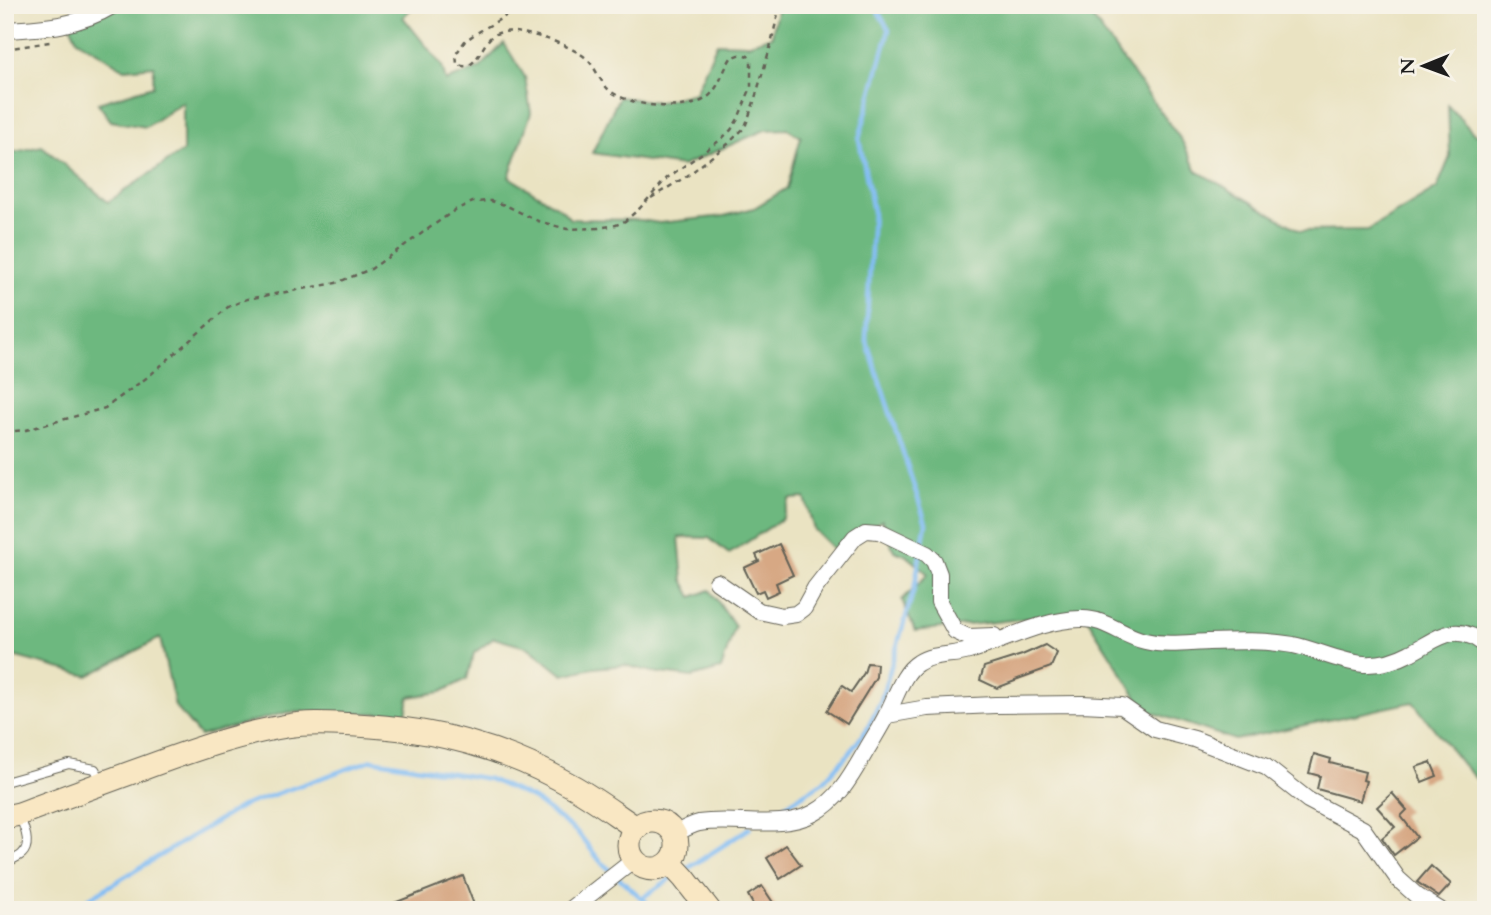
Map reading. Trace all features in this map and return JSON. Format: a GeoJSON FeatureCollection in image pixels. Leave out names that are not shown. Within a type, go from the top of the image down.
{"type":"FeatureCollection","features":[{"type":"Feature","properties":{"kind":"main road"},"geometry":{"type":"LineString","coordinates":[[12,816],[229,739],[289,725],[336,724],[394,727],[442,735],[488,747],[576,788],[636,828]]}},
{"type":"Feature","properties":{"kind":"main road"},"geometry":{"type":"LineString","coordinates":[[677,870],[655,870],[628,865],[629,840],[636,828],[657,821],[674,834],[677,841],[674,857],[677,870],[709,910]]}},
{"type":"Feature","properties":{"kind":"street"},"geometry":{"type":"LineString","coordinates":[[5,30],[75,23],[114,5]]}},
{"type":"Feature","properties":{"kind":"street"},"geometry":{"type":"LineString","coordinates":[[717,582],[759,611],[782,616],[796,614],[804,608],[815,588],[855,537],[866,530],[879,531],[923,552],[934,561],[939,574],[939,602],[955,631],[968,637],[994,636],[998,642]]}},
{"type":"Feature","properties":{"kind":"street"},"geometry":{"type":"LineString","coordinates":[[674,834],[697,823],[792,821],[812,814],[825,806],[846,785],[887,715],[902,682],[916,663],[929,658],[960,654],[998,642],[1032,627],[1093,619],[1145,642],[1176,645],[1249,642],[1293,645],[1360,664],[1395,660],[1445,633],[1471,636],[1486,646]]}},
{"type":"Feature","properties":{"kind":"street"},"geometry":{"type":"LineString","coordinates":[[887,715],[927,708],[995,705],[1122,706],[1155,730],[1194,739],[1266,767],[1308,800],[1363,829],[1398,879],[1440,910]]}},
{"type":"Feature","properties":{"kind":"street"},"geometry":{"type":"LineString","coordinates":[[570,910],[628,865]]}},
{"type":"Feature","properties":{"kind":"lane"},"geometry":{"type":"LineString","coordinates":[[5,782],[69,764],[95,769],[103,783]]}},
{"type":"Feature","properties":{"kind":"lane"},"geometry":{"type":"LineString","coordinates":[[5,858],[12,860],[23,854],[27,844],[24,827],[12,816]]}},
{"type":"Feature","properties":{"kind":"path"},"geometry":{"type":"LineString","coordinates":[[524,5],[465,41],[456,54],[457,64],[462,66],[472,63],[490,38],[498,33],[519,32],[552,41],[579,53],[591,63],[606,86],[624,99],[674,107],[705,99],[716,88],[731,58],[742,54],[751,61],[751,87],[731,130],[667,178],[645,203]]}},
{"type":"Feature","properties":{"kind":"path"},"geometry":{"type":"LineString","coordinates":[[5,432],[26,430],[105,408],[149,376],[228,307],[247,299],[336,284],[349,279],[371,269],[455,210],[473,202],[491,201],[505,205],[549,226],[567,229],[580,230],[616,225],[625,221],[661,191],[687,176],[728,144],[745,127],[770,48],[780,5]]}},
{"type":"Feature","properties":{"kind":"path"},"geometry":{"type":"LineString","coordinates":[[5,50],[45,44],[54,40]]}},
{"type":"Feature","properties":{"kind":"green space"},"geometry":{"type":"Polygon","coordinates":[[[94,5],[415,5],[403,17],[442,66],[446,81],[480,68],[504,43],[525,77],[531,113],[509,177],[562,210],[570,219],[641,220],[659,223],[724,216],[754,208],[787,188],[801,137],[787,129],[765,130],[682,166],[592,153],[619,97],[659,102],[695,93],[717,43],[748,44],[772,36],[778,5],[1083,5],[1182,141],[1197,171],[1301,231],[1368,230],[1437,188],[1450,157],[1448,105],[1474,134],[1486,135],[1486,789],[1463,765],[1413,702],[1235,740],[1145,710],[1083,612],[915,631],[902,600],[928,574],[905,555],[894,551],[882,520],[834,550],[814,530],[805,498],[790,499],[782,519],[729,554],[709,538],[679,537],[683,580],[692,597],[710,590],[735,627],[721,669],[692,677],[652,672],[625,665],[593,668],[563,675],[529,648],[494,638],[474,653],[467,679],[441,692],[409,697],[406,714],[288,712],[200,736],[175,706],[160,638],[88,676],[5,654],[5,154],[42,146],[108,202],[183,151],[183,102],[146,127],[111,121],[98,103],[153,86],[154,66],[125,69],[77,40],[67,18],[94,5]]]}},
{"type":"Feature","properties":{"kind":"building"},"geometry":{"type":"Polygon","coordinates":[[[779,544],[793,575],[776,583],[779,591],[766,597],[763,590],[756,593],[744,568],[759,561],[756,555],[779,544]]]}},
{"type":"Feature","properties":{"kind":"building"},"geometry":{"type":"Polygon","coordinates":[[[1045,645],[1057,653],[1051,667],[997,688],[980,680],[984,667],[1045,645]]]}},
{"type":"Feature","properties":{"kind":"building"},"geometry":{"type":"Polygon","coordinates":[[[867,663],[877,664],[876,677],[847,724],[827,711],[842,686],[851,692],[864,673],[867,663]]]}},
{"type":"Feature","properties":{"kind":"building"},"geometry":{"type":"Polygon","coordinates":[[[1314,754],[1331,759],[1330,763],[1365,772],[1363,780],[1366,781],[1360,801],[1317,789],[1320,776],[1309,773],[1314,754]]]}},
{"type":"Feature","properties":{"kind":"building"},"geometry":{"type":"Polygon","coordinates":[[[1431,762],[1437,776],[1422,782],[1416,767],[1431,762]]]}},
{"type":"Feature","properties":{"kind":"building"},"geometry":{"type":"Polygon","coordinates":[[[1392,793],[1407,810],[1401,816],[1417,837],[1394,855],[1382,838],[1395,827],[1377,807],[1392,793]]]}},
{"type":"Feature","properties":{"kind":"building"},"geometry":{"type":"Polygon","coordinates":[[[786,845],[801,865],[780,879],[767,858],[786,845]]]}},
{"type":"Feature","properties":{"kind":"building"},"geometry":{"type":"Polygon","coordinates":[[[1431,866],[1451,884],[1439,897],[1417,882],[1431,866]]]}},
{"type":"Feature","properties":{"kind":"building"},"geometry":{"type":"Polygon","coordinates":[[[463,876],[476,910],[379,910],[379,909],[463,876]]]}},
{"type":"Feature","properties":{"kind":"building"},"geometry":{"type":"Polygon","coordinates":[[[762,886],[778,910],[756,910],[748,895],[762,886]]]}},
{"type":"Feature","properties":{"kind":"waterway"},"geometry":{"type":"LineString","coordinates":[[769,816],[823,782],[867,729],[881,700],[914,589],[926,523],[866,339],[873,211],[859,139],[889,30],[874,5]]}},
{"type":"Feature","properties":{"kind":"waterway"},"geometry":{"type":"LineString","coordinates":[[70,910],[242,806],[372,760],[489,779],[534,799],[578,833],[600,861],[655,910]]}},
{"type":"Feature","properties":{"kind":"waterway"},"geometry":{"type":"LineString","coordinates":[[687,869],[750,828]]}},
{"type":"Feature","properties":{"kind":"waterway"},"geometry":{"type":"LineString","coordinates":[[642,898],[673,877]]}}]}
